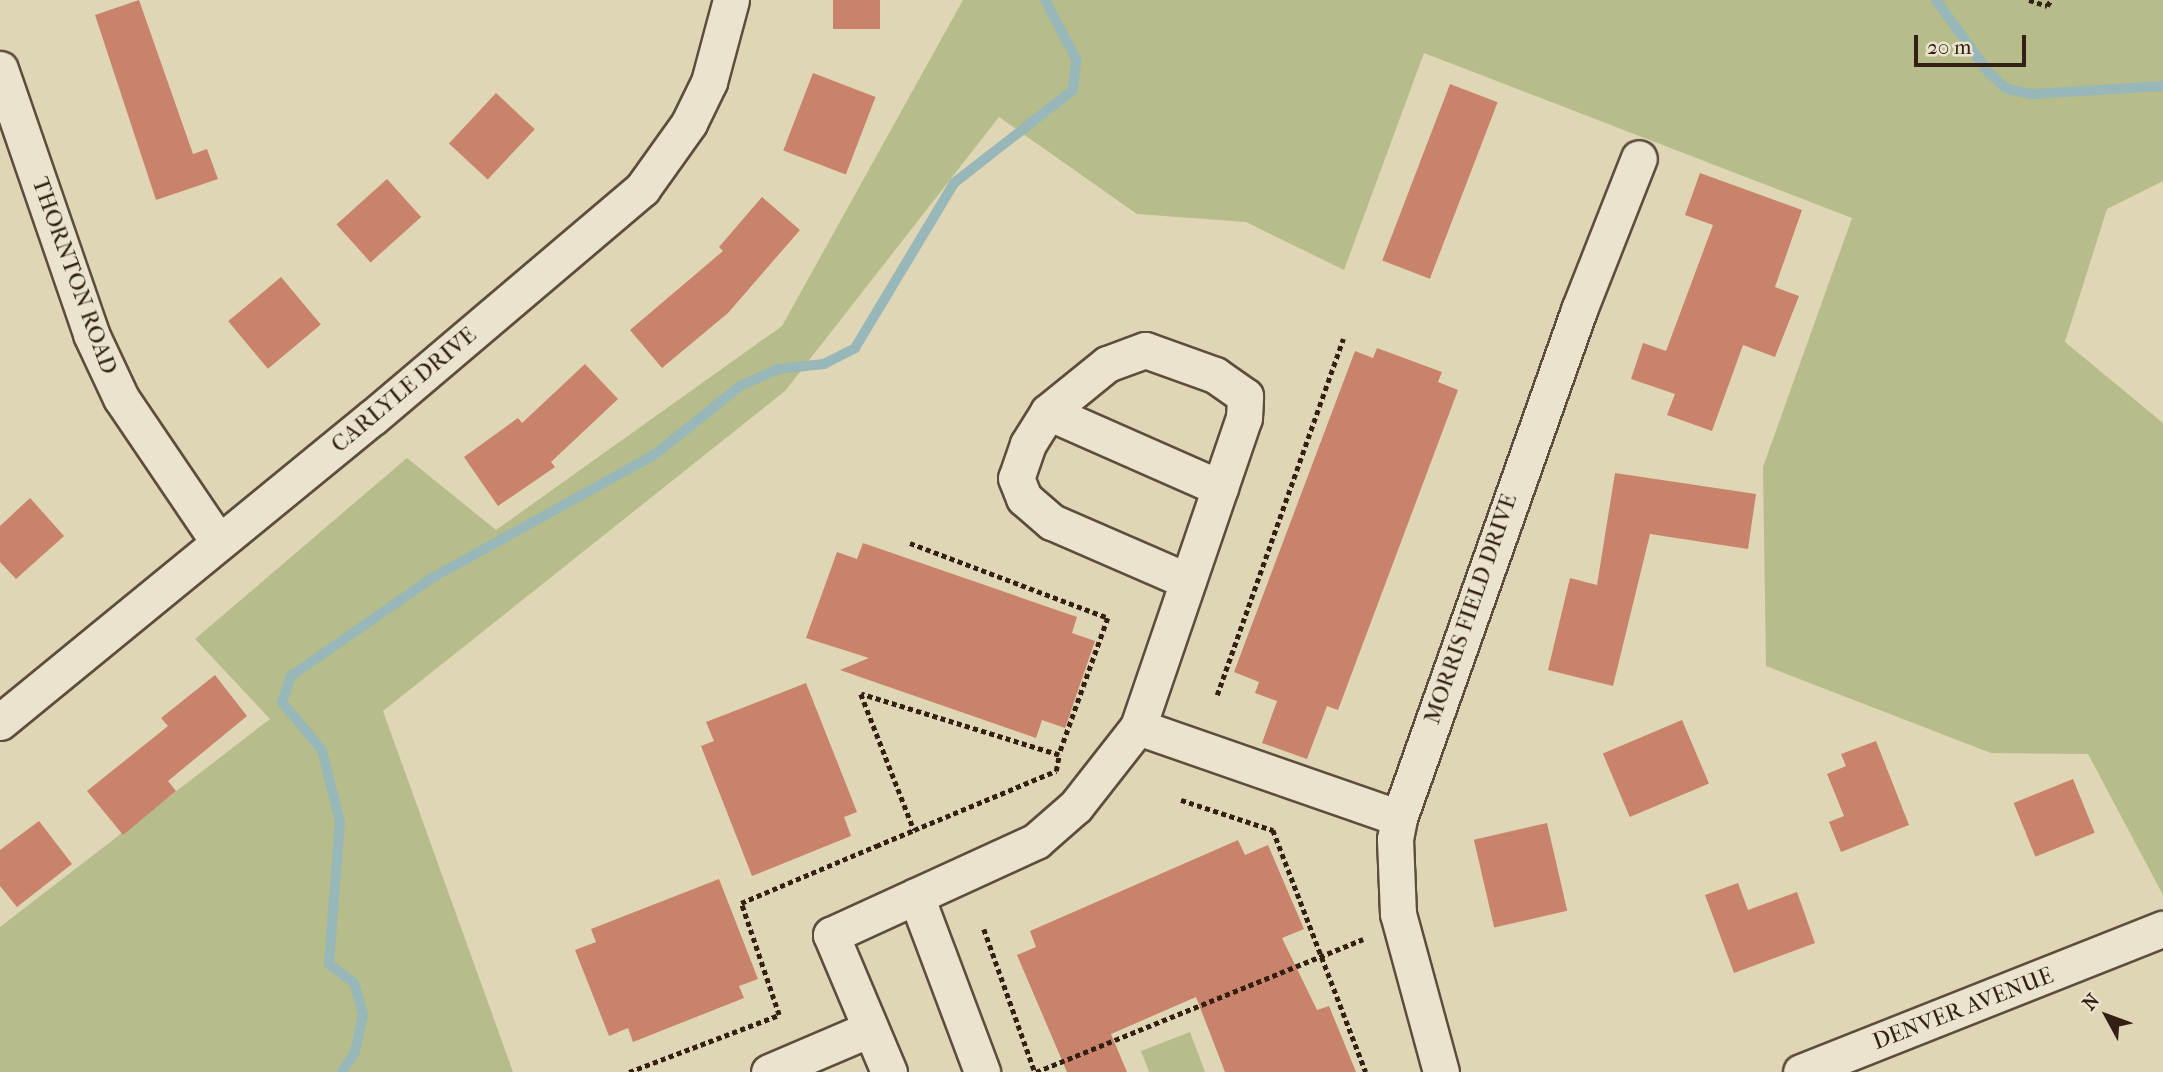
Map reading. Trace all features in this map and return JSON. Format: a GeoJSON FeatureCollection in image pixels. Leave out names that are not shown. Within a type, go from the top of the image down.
{"type":"FeatureCollection","features":[{"type":"Feature","properties":{"kind":"street","name":"CARLYLE DRIVE"},"geometry":{"type":"LineString","coordinates":[[0,722],[218,541],[373,417],[642,189],[689,123],[709,82],[731,0]]}},
{"type":"Feature","properties":{"kind":"street","name":"THORNTON ROAD"},"geometry":{"type":"LineString","coordinates":[[0,69],[91,334],[121,398],[218,541]]}},
{"type":"Feature","properties":{"kind":"street","name":"MORRIS FIELD DRIVE"},"geometry":{"type":"LineString","coordinates":[[1441,1072],[1398,914],[1395,839],[1399,818],[1578,310],[1639,158]]}},
{"type":"Feature","properties":{"kind":"street"},"geometry":{"type":"LineString","coordinates":[[889,1072],[831,934],[1036,841],[1076,806],[1138,727],[1244,418],[1245,396],[1215,375],[1145,350],[1107,364],[1048,412],[1028,444],[1016,478],[1024,498],[1052,522],[1188,581]]}},
{"type":"Feature","properties":{"kind":"street"},"geometry":{"type":"LineString","coordinates":[[1048,412],[1220,488]]}},
{"type":"Feature","properties":{"kind":"street"},"geometry":{"type":"LineString","coordinates":[[1138,727],[1399,818]]}},
{"type":"Feature","properties":{"kind":"street"},"geometry":{"type":"LineString","coordinates":[[916,896],[982,1072]]}},
{"type":"Feature","properties":{"kind":"street","name":"DENVER AVENUE"},"geometry":{"type":"LineString","coordinates":[[1801,1072],[2163,929]]}},
{"type":"Feature","properties":{"kind":"street"},"geometry":{"type":"LineString","coordinates":[[769,1072],[870,1029]]}},
{"type":"Feature","properties":{"kind":"path"},"geometry":{"type":"LineString","coordinates":[[2029,0],[2047,6],[2051,0]]}},
{"type":"Feature","properties":{"kind":"path"},"geometry":{"type":"LineString","coordinates":[[1217,695],[1343,340]]}},
{"type":"Feature","properties":{"kind":"path"},"geometry":{"type":"LineString","coordinates":[[629,1072],[779,1015],[741,903],[1056,771],[1059,755],[1108,618],[910,543]]}},
{"type":"Feature","properties":{"kind":"path"},"geometry":{"type":"LineString","coordinates":[[914,831],[861,694],[1059,755]]}},
{"type":"Feature","properties":{"kind":"path"},"geometry":{"type":"LineString","coordinates":[[1181,800],[1273,830],[1323,954],[1366,1072]]}},
{"type":"Feature","properties":{"kind":"path"},"geometry":{"type":"LineString","coordinates":[[984,929],[1035,1072],[1363,939]]}},
{"type":"Feature","properties":{"kind":"green space"},"geometry":{"type":"Polygon","coordinates":[[[963,0],[2163,0],[2163,181],[2107,209],[2065,342],[2163,423],[2163,895],[2088,754],[1991,753],[1766,666],[1763,467],[1852,218],[1424,53],[1344,270],[1246,222],[1137,214],[999,117],[785,391],[383,711],[513,1072],[0,1072],[0,927],[270,719],[195,639],[407,458],[496,530],[782,326],[963,0]]]}},
{"type":"Feature","properties":{"kind":"green space"},"geometry":{"type":"Polygon","coordinates":[[[1190,1032],[1205,1072],[1149,1072],[1141,1051],[1190,1032]]]}},
{"type":"Feature","properties":{"kind":"building"},"geometry":{"type":"Polygon","coordinates":[[[139,0],[193,154],[207,149],[218,179],[156,200],[95,15],[139,0]]]}},
{"type":"Feature","properties":{"kind":"building"},"geometry":{"type":"Polygon","coordinates":[[[833,0],[880,0],[880,29],[833,29],[833,0]]]}},
{"type":"Feature","properties":{"kind":"building"},"geometry":{"type":"Polygon","coordinates":[[[813,73],[876,97],[846,174],[783,150],[813,73]]]}},
{"type":"Feature","properties":{"kind":"building"},"geometry":{"type":"Polygon","coordinates":[[[1450,84],[1498,102],[1430,279],[1382,260],[1450,84]]]}},
{"type":"Feature","properties":{"kind":"building"},"geometry":{"type":"Polygon","coordinates":[[[496,93],[535,129],[488,180],[449,143],[496,93]]]}},
{"type":"Feature","properties":{"kind":"building"},"geometry":{"type":"Polygon","coordinates":[[[1700,173],[1802,210],[1775,287],[1799,296],[1775,357],[1743,345],[1712,431],[1667,415],[1675,394],[1631,379],[1643,343],[1666,351],[1713,225],[1685,215],[1700,173]]]}},
{"type":"Feature","properties":{"kind":"building"},"geometry":{"type":"Polygon","coordinates":[[[387,179],[421,217],[371,262],[336,225],[387,179]]]}},
{"type":"Feature","properties":{"kind":"building"},"geometry":{"type":"Polygon","coordinates":[[[762,197],[800,230],[728,313],[662,368],[630,330],[723,251],[719,247],[762,197]]]}},
{"type":"Feature","properties":{"kind":"building"},"geometry":{"type":"Polygon","coordinates":[[[281,277],[321,324],[268,369],[228,321],[281,277]]]}},
{"type":"Feature","properties":{"kind":"building"},"geometry":{"type":"Polygon","coordinates":[[[1377,348],[1442,372],[1438,382],[1458,390],[1338,710],[1327,706],[1307,759],[1262,743],[1277,701],[1255,693],[1259,682],[1234,672],[1355,351],[1373,358],[1377,348]]]}},
{"type":"Feature","properties":{"kind":"building"},"geometry":{"type":"Polygon","coordinates":[[[585,364],[618,399],[551,462],[555,467],[498,506],[464,457],[518,418],[522,423],[585,364]]]}},
{"type":"Feature","properties":{"kind":"building"},"geometry":{"type":"Polygon","coordinates":[[[1615,473],[1756,494],[1748,549],[1650,534],[1613,686],[1548,670],[1570,578],[1597,585],[1615,473]]]}},
{"type":"Feature","properties":{"kind":"building"},"geometry":{"type":"Polygon","coordinates":[[[30,498],[64,536],[16,579],[0,562],[0,526],[30,498]]]}},
{"type":"Feature","properties":{"kind":"building"},"geometry":{"type":"Polygon","coordinates":[[[863,543],[1077,617],[1072,633],[1095,641],[1065,728],[1042,720],[1036,738],[840,670],[869,658],[806,638],[837,552],[857,559],[863,543]]]}},
{"type":"Feature","properties":{"kind":"building"},"geometry":{"type":"Polygon","coordinates":[[[215,675],[247,716],[168,781],[176,791],[123,835],[87,791],[168,726],[161,718],[215,675]]]}},
{"type":"Feature","properties":{"kind":"building"},"geometry":{"type":"Polygon","coordinates":[[[806,683],[857,812],[844,817],[851,836],[752,876],[701,746],[714,741],[706,722],[806,683]]]}},
{"type":"Feature","properties":{"kind":"building"},"geometry":{"type":"Polygon","coordinates":[[[1682,720],[1709,784],[1630,817],[1603,754],[1682,720]]]}},
{"type":"Feature","properties":{"kind":"building"},"geometry":{"type":"Polygon","coordinates":[[[1876,741],[1909,825],[1841,852],[1829,822],[1844,816],[1827,774],[1846,766],[1841,754],[1876,741]]]}},
{"type":"Feature","properties":{"kind":"building"},"geometry":{"type":"Polygon","coordinates":[[[2073,779],[2095,833],[2035,857],[2014,803],[2073,779]]]}},
{"type":"Feature","properties":{"kind":"building"},"geometry":{"type":"Polygon","coordinates":[[[39,821],[72,864],[17,907],[0,886],[0,850],[39,821]]]}},
{"type":"Feature","properties":{"kind":"building"},"geometry":{"type":"Polygon","coordinates":[[[1547,823],[1567,911],[1494,928],[1474,840],[1547,823]]]}},
{"type":"Feature","properties":{"kind":"building"},"geometry":{"type":"Polygon","coordinates":[[[1238,840],[1245,855],[1268,845],[1304,929],[1282,938],[1317,1010],[1329,1006],[1356,1072],[1225,1072],[1196,997],[1111,1034],[1127,1072],[1067,1072],[1017,955],[1036,947],[1030,931],[1238,840]]]}},
{"type":"Feature","properties":{"kind":"building"},"geometry":{"type":"Polygon","coordinates":[[[719,879],[758,979],[739,986],[744,998],[633,1042],[628,1028],[609,1036],[575,950],[596,942],[591,929],[719,879]]]}},
{"type":"Feature","properties":{"kind":"building"},"geometry":{"type":"Polygon","coordinates":[[[1738,883],[1748,910],[1797,892],[1815,943],[1734,973],[1705,895],[1738,883]]]}},
{"type":"Feature","properties":{"kind":"waterway"},"geometry":{"type":"LineString","coordinates":[[342,1072],[355,1052],[363,1014],[354,983],[329,964],[340,822],[322,750],[282,702],[291,676],[432,578],[654,455],[740,386],[778,369],[824,364],[855,348],[954,183],[1073,90],[1076,59],[1045,0]]}},
{"type":"Feature","properties":{"kind":"waterway"},"geometry":{"type":"LineString","coordinates":[[1936,0],[1989,73],[2007,89],[2032,94],[2163,86]]}}]}
